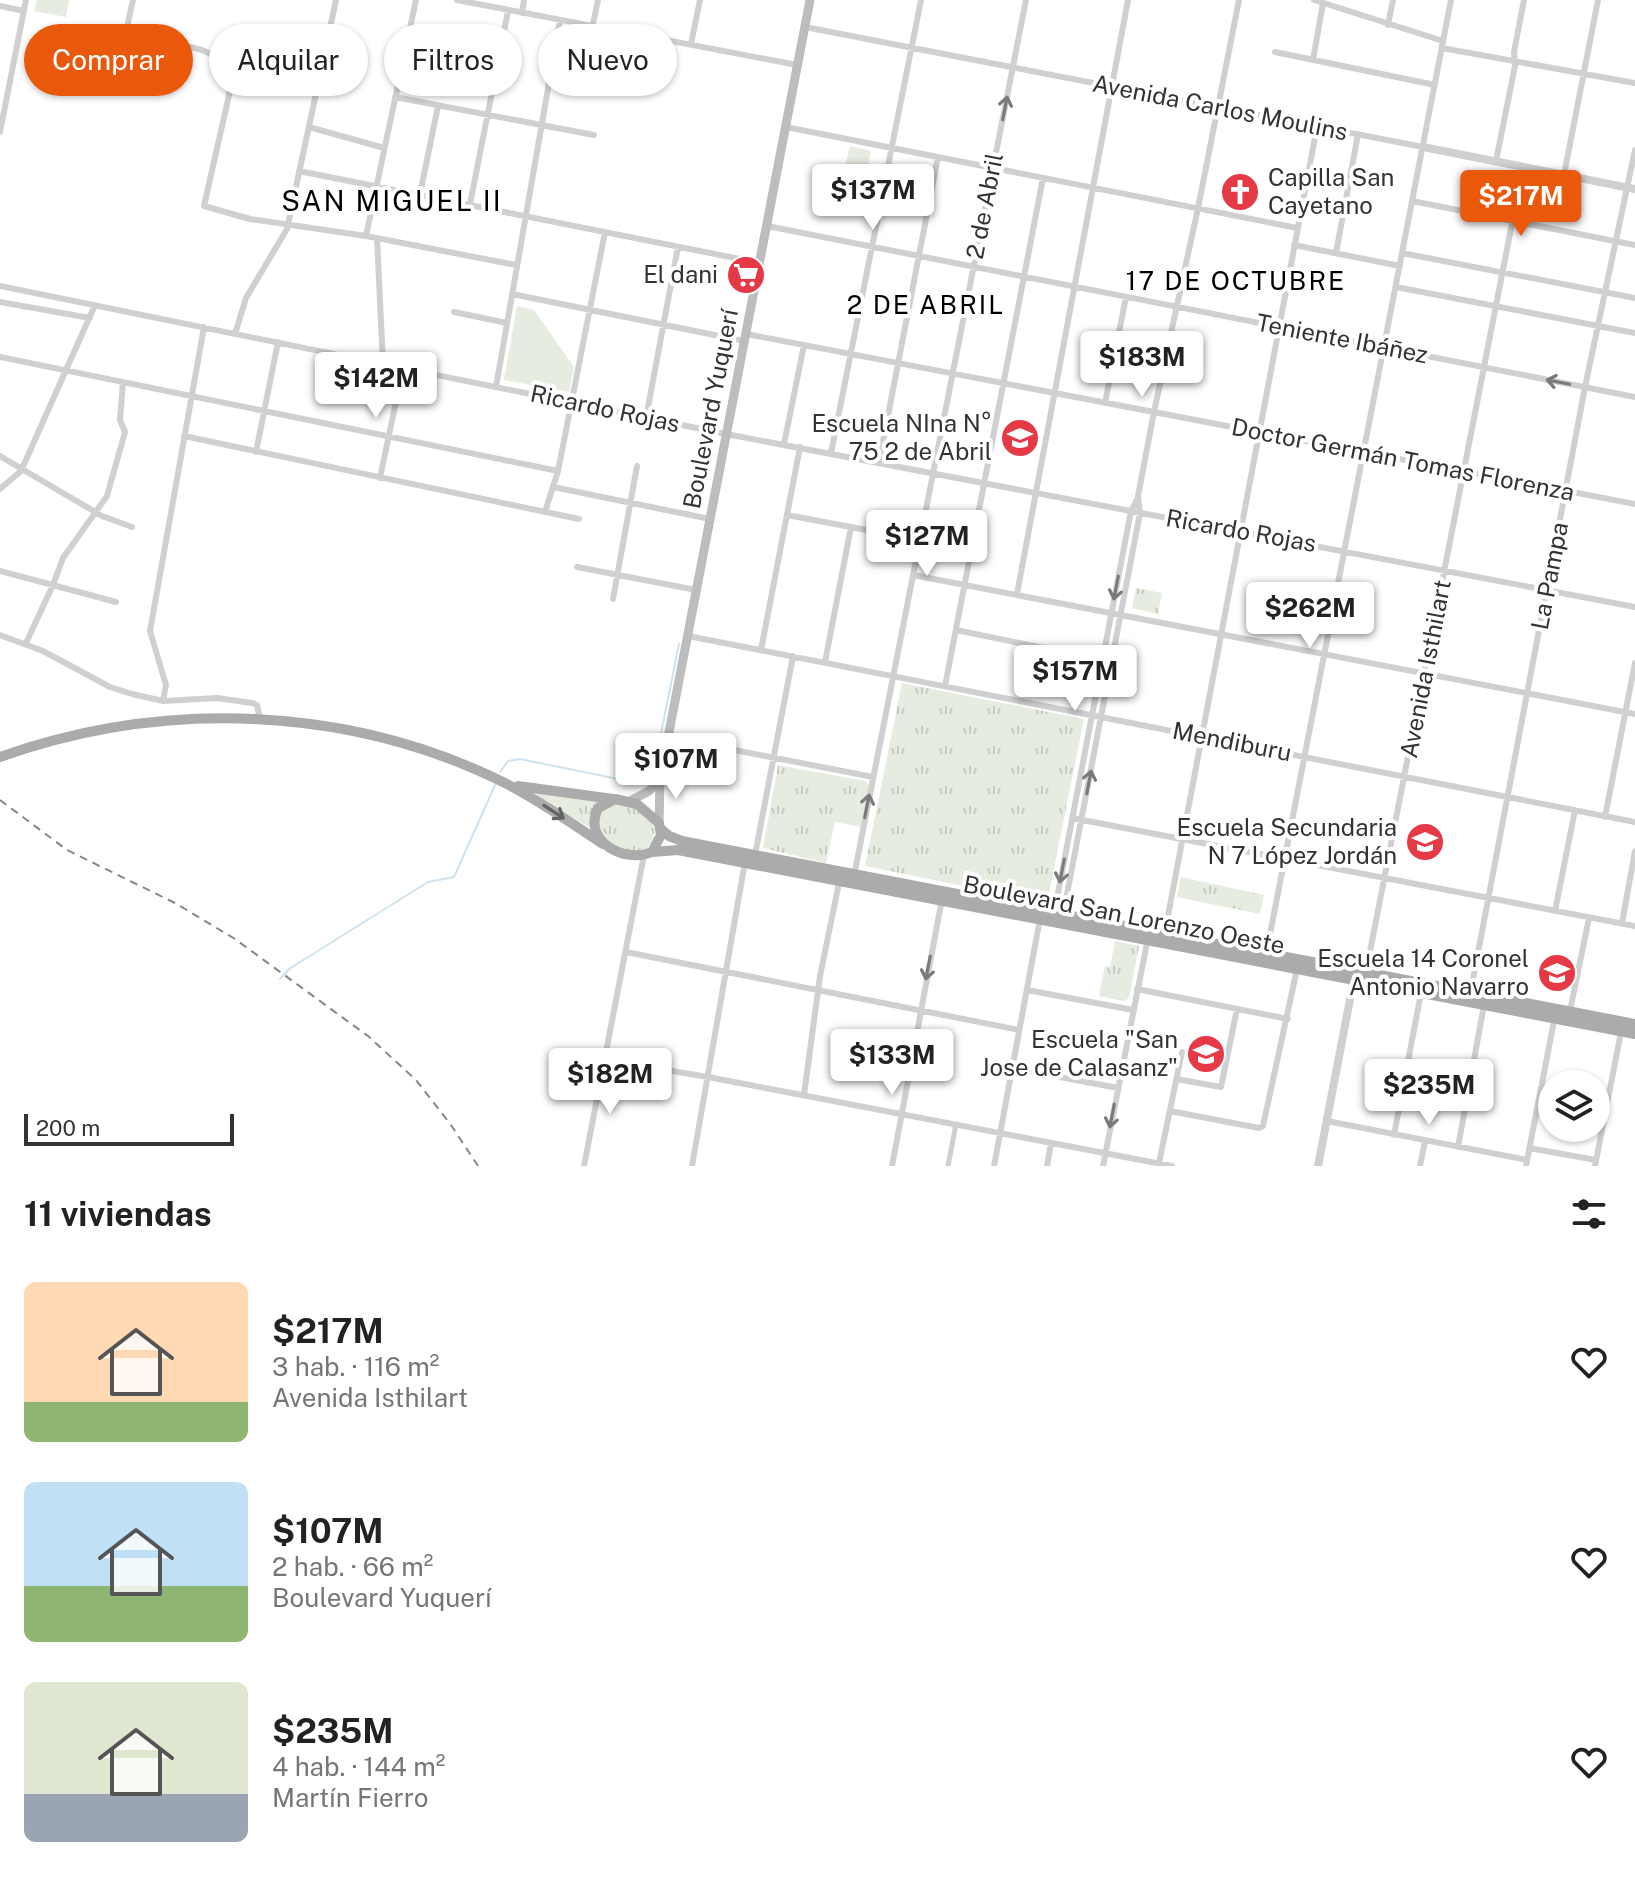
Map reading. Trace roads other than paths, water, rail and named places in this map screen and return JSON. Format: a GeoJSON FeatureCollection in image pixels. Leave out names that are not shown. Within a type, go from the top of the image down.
{"type":"FeatureCollection","features":[{"type":"Feature","properties":{"kind":"main road","name":"Boulevard Yuquerí"},"geometry":{"type":"LineString","coordinates":[[660,826],[660,779],[810,0]]}},
{"type":"Feature","properties":{"kind":"main road"},"geometry":{"type":"LineString","coordinates":[[0,757],[58,739],[139,722],[223,717],[311,723],[404,744],[504,782],[603,844],[624,853],[648,853],[659,842],[660,826],[644,809],[630,801],[504,782]]}},
{"type":"Feature","properties":{"kind":"main road"},"geometry":{"type":"LineString","coordinates":[[630,801],[649,791],[660,779]]}},
{"type":"Feature","properties":{"kind":"main road"},"geometry":{"type":"LineString","coordinates":[[603,844],[594,826],[594,816],[598,808],[615,799]]}},
{"type":"Feature","properties":{"kind":"main road","name":"Boulevard San Lorenzo Oeste"},"geometry":{"type":"LineString","coordinates":[[660,826],[669,836],[682,841],[840,876]]}},
{"type":"Feature","properties":{"kind":"main road","name":"Boulevard San Lorenzo Oeste"},"geometry":{"type":"LineString","coordinates":[[648,853],[678,850],[853,878],[1266,958],[1366,972],[1635,1034]]}},
{"type":"Feature","properties":{"kind":"main road","name":"Boulevard San Lorenzo Oeste"},"geometry":{"type":"LineString","coordinates":[[943,895],[1040,919],[1058,918]]}},
{"type":"Feature","properties":{"kind":"main road","name":"Boulevard San Lorenzo Oeste"},"geometry":{"type":"LineString","coordinates":[[1266,958],[1297,969],[1421,993],[1470,997],[1484,1005],[1555,1014],[1570,1011],[1635,1024]]}},
{"type":"Feature","properties":{"kind":"street"},"geometry":{"type":"LineString","coordinates":[[0,132],[26,0]]}},
{"type":"Feature","properties":{"kind":"street"},"geometry":{"type":"LineString","coordinates":[[128,24],[133,0]]}},
{"type":"Feature","properties":{"kind":"street"},"geometry":{"type":"LineString","coordinates":[[331,24],[336,0]]}},
{"type":"Feature","properties":{"kind":"street"},"geometry":{"type":"LineString","coordinates":[[411,24],[416,0]]}},
{"type":"Feature","properties":{"kind":"street"},"geometry":{"type":"LineString","coordinates":[[457,0],[593,24],[598,0]]}},
{"type":"Feature","properties":{"kind":"street"},"geometry":{"type":"LineString","coordinates":[[522,13],[524,0]]}},
{"type":"Feature","properties":{"kind":"street"},"geometry":{"type":"LineString","coordinates":[[691,44],[700,0]]}},
{"type":"Feature","properties":{"kind":"street"},"geometry":{"type":"LineString","coordinates":[[831,453],[921,0]]}},
{"type":"Feature","properties":{"kind":"street","name":"2 de Abril"},"geometry":{"type":"LineString","coordinates":[[853,878],[1026,0]]}},
{"type":"Feature","properties":{"kind":"street"},"geometry":{"type":"LineString","coordinates":[[1017,594],[1128,0]]}},
{"type":"Feature","properties":{"kind":"street"},"geometry":{"type":"LineString","coordinates":[[1058,918],[1072,818],[1131,511],[1138,496],[1239,1],[1230,0]]}},
{"type":"Feature","properties":{"kind":"street"},"geometry":{"type":"LineString","coordinates":[[1314,0],[1443,44],[1635,83]]}},
{"type":"Feature","properties":{"kind":"street"},"geometry":{"type":"LineString","coordinates":[[1342,9],[1343,0]]}},
{"type":"Feature","properties":{"kind":"street"},"geometry":{"type":"LineString","coordinates":[[1388,25],[1393,0]]}},
{"type":"Feature","properties":{"kind":"street"},"geometry":{"type":"LineString","coordinates":[[1266,958],[1451,0]]}},
{"type":"Feature","properties":{"kind":"street"},"geometry":{"type":"LineString","coordinates":[[1496,161],[1524,0]]}},
{"type":"Feature","properties":{"kind":"street"},"geometry":{"type":"LineString","coordinates":[[1564,175],[1598,0]]}},
{"type":"Feature","properties":{"kind":"street"},"geometry":{"type":"LineString","coordinates":[[1313,60],[1323,3]]}},
{"type":"Feature","properties":{"kind":"street"},"geometry":{"type":"LineString","coordinates":[[0,6],[24,11]]}},
{"type":"Feature","properties":{"kind":"street"},"geometry":{"type":"LineString","coordinates":[[505,24],[508,11]]}},
{"type":"Feature","properties":{"kind":"street"},"geometry":{"type":"LineString","coordinates":[[496,387],[560,20]]}},
{"type":"Feature","properties":{"kind":"street","name":"Avenida Carlos Moulins"},"geometry":{"type":"LineString","coordinates":[[805,27],[1631,188]]}},
{"type":"Feature","properties":{"kind":"street"},"geometry":{"type":"LineString","coordinates":[[677,41],[797,65]]}},
{"type":"Feature","properties":{"kind":"street"},"geometry":{"type":"LineString","coordinates":[[1275,52],[1435,85]]}},
{"type":"Feature","properties":{"kind":"street"},"geometry":{"type":"LineString","coordinates":[[0,79],[10,81]]}},
{"type":"Feature","properties":{"kind":"street"},"geometry":{"type":"LineString","coordinates":[[229,96],[204,206],[250,219],[366,236],[516,265]]}},
{"type":"Feature","properties":{"kind":"street"},"geometry":{"type":"LineString","coordinates":[[235,334],[246,298],[288,223],[315,96]]}},
{"type":"Feature","properties":{"kind":"street"},"geometry":{"type":"LineString","coordinates":[[470,204],[491,96]]}},
{"type":"Feature","properties":{"kind":"street"},"geometry":{"type":"LineString","coordinates":[[366,236],[395,97],[594,135]]}},
{"type":"Feature","properties":{"kind":"street"},"geometry":{"type":"LineString","coordinates":[[420,194],[438,106]]}},
{"type":"Feature","properties":{"kind":"street"},"geometry":{"type":"LineString","coordinates":[[309,127],[384,148]]}},
{"type":"Feature","properties":{"kind":"street"},"geometry":{"type":"LineString","coordinates":[[786,127],[1297,228]]}},
{"type":"Feature","properties":{"kind":"street"},"geometry":{"type":"LineString","coordinates":[[1164,938],[1317,127]]}},
{"type":"Feature","properties":{"kind":"street"},"geometry":{"type":"LineString","coordinates":[[1336,253],[1358,134]]}},
{"type":"Feature","properties":{"kind":"street","name":"La Pampa"},"geometry":{"type":"LineString","coordinates":[[1470,997],[1597,325],[1615,241],[1631,188],[1635,150]]}},
{"type":"Feature","properties":{"kind":"street"},"geometry":{"type":"LineString","coordinates":[[879,462],[938,157]]}},
{"type":"Feature","properties":{"kind":"street","name":"Avenida Isthilart"},"geometry":{"type":"LineString","coordinates":[[1366,972],[1523,167]]}},
{"type":"Feature","properties":{"kind":"street"},"geometry":{"type":"LineString","coordinates":[[299,171],[760,263]]}},
{"type":"Feature","properties":{"kind":"street"},"geometry":{"type":"LineString","coordinates":[[945,686],[1043,178]]}},
{"type":"Feature","properties":{"kind":"street"},"geometry":{"type":"LineString","coordinates":[[1412,201],[1635,245]]}},
{"type":"Feature","properties":{"kind":"street","name":"Teniente Ibáñez"},"geometry":{"type":"LineString","coordinates":[[767,226],[1635,397]]}},
{"type":"Feature","properties":{"kind":"street"},"geometry":{"type":"LineString","coordinates":[[545,512],[558,471],[605,232]]}},
{"type":"Feature","properties":{"kind":"street"},"geometry":{"type":"LineString","coordinates":[[377,238],[383,364]]}},
{"type":"Feature","properties":{"kind":"street"},"geometry":{"type":"LineString","coordinates":[[1294,245],[1400,266]]}},
{"type":"Feature","properties":{"kind":"street"},"geometry":{"type":"LineString","coordinates":[[646,418],[678,247]]}},
{"type":"Feature","properties":{"kind":"street"},"geometry":{"type":"LineString","coordinates":[[1402,253],[1635,298]]}},
{"type":"Feature","properties":{"kind":"street","name":"Ricardo Rojas"},"geometry":{"type":"LineString","coordinates":[[0,286],[726,434],[1635,607]]}},
{"type":"Feature","properties":{"kind":"street"},"geometry":{"type":"LineString","coordinates":[[1396,287],[1635,333]]}},
{"type":"Feature","properties":{"kind":"street","name":"Doctor Germán Tomas Florenza"},"geometry":{"type":"LineString","coordinates":[[512,294],[663,325],[850,353],[1635,504]]}},
{"type":"Feature","properties":{"kind":"street"},"geometry":{"type":"LineString","coordinates":[[1105,403],[1126,297]]}},
{"type":"Feature","properties":{"kind":"street"},"geometry":{"type":"LineString","coordinates":[[0,302],[90,318]]}},
{"type":"Feature","properties":{"kind":"street"},"geometry":{"type":"LineString","coordinates":[[0,489],[23,468],[95,305]]}},
{"type":"Feature","properties":{"kind":"street"},"geometry":{"type":"LineString","coordinates":[[454,312],[507,323]]}},
{"type":"Feature","properties":{"kind":"street"},"geometry":{"type":"LineString","coordinates":[[163,701],[166,685],[150,631],[204,327]]}},
{"type":"Feature","properties":{"kind":"street"},"geometry":{"type":"LineString","coordinates":[[256,452],[278,342]]}},
{"type":"Feature","properties":{"kind":"street"},"geometry":{"type":"LineString","coordinates":[[784,444],[804,345]]}},
{"type":"Feature","properties":{"kind":"street"},"geometry":{"type":"LineString","coordinates":[[0,357],[558,471]]}},
{"type":"Feature","properties":{"kind":"street"},"geometry":{"type":"LineString","coordinates":[[380,478],[403,368]]}},
{"type":"Feature","properties":{"kind":"street"},"geometry":{"type":"LineString","coordinates":[[26,643],[63,558],[107,496],[125,432],[120,420],[123,382]]}},
{"type":"Feature","properties":{"kind":"street"},"geometry":{"type":"LineString","coordinates":[[184,436],[579,519]]}},
{"type":"Feature","properties":{"kind":"street"},"geometry":{"type":"LineString","coordinates":[[761,650],[800,447]]}},
{"type":"Feature","properties":{"kind":"street"},"geometry":{"type":"LineString","coordinates":[[0,456],[95,511],[132,527]]}},
{"type":"Feature","properties":{"kind":"street"},"geometry":{"type":"LineString","coordinates":[[613,599],[637,466]]}},
{"type":"Feature","properties":{"kind":"street"},"geometry":{"type":"LineString","coordinates":[[553,487],[710,519]]}},
{"type":"Feature","properties":{"kind":"street"},"geometry":{"type":"LineString","coordinates":[[1058,918],[1081,820],[1121,615],[1140,513],[1138,496]]}},
{"type":"Feature","properties":{"kind":"street"},"geometry":{"type":"LineString","coordinates":[[787,515],[920,540]]}},
{"type":"Feature","properties":{"kind":"street"},"geometry":{"type":"LineString","coordinates":[[825,662],[851,527]]}},
{"type":"Feature","properties":{"kind":"street"},"geometry":{"type":"LineString","coordinates":[[577,567],[696,590]]}},
{"type":"Feature","properties":{"kind":"street"},"geometry":{"type":"LineString","coordinates":[[0,571],[116,602]]}},
{"type":"Feature","properties":{"kind":"street"},"geometry":{"type":"LineString","coordinates":[[913,575],[1635,714]]}},
{"type":"Feature","properties":{"kind":"street"},"geometry":{"type":"LineString","coordinates":[[956,630],[1102,660]]}},
{"type":"Feature","properties":{"kind":"street"},"geometry":{"type":"LineString","coordinates":[[0,635],[26,643],[110,687],[163,701],[217,698],[252,703],[257,705],[260,719]]}},
{"type":"Feature","properties":{"kind":"street","name":"Mendiburu"},"geometry":{"type":"LineString","coordinates":[[688,636],[1635,822]]}},
{"type":"Feature","properties":{"kind":"street"},"geometry":{"type":"LineString","coordinates":[[755,855],[793,656]]}},
{"type":"Feature","properties":{"kind":"street"},"geometry":{"type":"LineString","coordinates":[[1605,817],[1635,663]]}},
{"type":"Feature","properties":{"kind":"street"},"geometry":{"type":"LineString","coordinates":[[668,737],[873,777]]}},
{"type":"Feature","properties":{"kind":"street"},"geometry":{"type":"LineString","coordinates":[[1555,911],[1575,810]]}},
{"type":"Feature","properties":{"kind":"street"},"geometry":{"type":"LineString","coordinates":[[1072,818],[1635,926]]}},
{"type":"Feature","properties":{"kind":"street"},"geometry":{"type":"LineString","coordinates":[[1622,923],[1635,851]]}},
{"type":"Feature","properties":{"kind":"street"},"geometry":{"type":"LineString","coordinates":[[584,1166],[648,853]]}},
{"type":"Feature","properties":{"kind":"street"},"geometry":{"type":"LineString","coordinates":[[692,1166],[745,862]]}},
{"type":"Feature","properties":{"kind":"street"},"geometry":{"type":"LineString","coordinates":[[804,1095],[840,876]]}},
{"type":"Feature","properties":{"kind":"street"},"geometry":{"type":"LineString","coordinates":[[892,1166],[943,895]]}},
{"type":"Feature","properties":{"kind":"street"},"geometry":{"type":"LineString","coordinates":[[1570,1011],[1589,918]]}},
{"type":"Feature","properties":{"kind":"street"},"geometry":{"type":"LineString","coordinates":[[994,1166],[1040,919]]}},
{"type":"Feature","properties":{"kind":"street"},"geometry":{"type":"LineString","coordinates":[[1103,1166],[1148,935]]}},
{"type":"Feature","properties":{"kind":"street"},"geometry":{"type":"LineString","coordinates":[[626,952],[1019,1030]]}},
{"type":"Feature","properties":{"kind":"street"},"geometry":{"type":"LineString","coordinates":[[1170,1111],[1259,1128],[1264,1124],[1297,969]]}},
{"type":"Feature","properties":{"kind":"street"},"geometry":{"type":"LineString","coordinates":[[1318,1166],[1353,984],[1366,972]]}},
{"type":"Feature","properties":{"kind":"street"},"geometry":{"type":"LineString","coordinates":[[1137,989],[1288,1019]]}},
{"type":"Feature","properties":{"kind":"street"},"geometry":{"type":"LineString","coordinates":[[1027,990],[1133,1010]]}},
{"type":"Feature","properties":{"kind":"street"},"geometry":{"type":"LineString","coordinates":[[1394,1135],[1421,993]]}},
{"type":"Feature","properties":{"kind":"street"},"geometry":{"type":"LineString","coordinates":[[1458,1147],[1484,1005]]}},
{"type":"Feature","properties":{"kind":"street"},"geometry":{"type":"LineString","coordinates":[[1176,1079],[1221,1087],[1237,1009]]}},
{"type":"Feature","properties":{"kind":"street"},"geometry":{"type":"LineString","coordinates":[[1327,1121],[1526,1163],[1555,1014]]}},
{"type":"Feature","properties":{"kind":"street"},"geometry":{"type":"LineString","coordinates":[[1529,1148],[1595,1163],[1621,1032]]}},
{"type":"Feature","properties":{"kind":"street"},"geometry":{"type":"LineString","coordinates":[[1159,1163],[1182,1052]]}},
{"type":"Feature","properties":{"kind":"street"},"geometry":{"type":"LineString","coordinates":[[606,1060],[1172,1166]]}},
{"type":"Feature","properties":{"kind":"street"},"geometry":{"type":"LineString","coordinates":[[1012,1068],[1118,1088]]}},
{"type":"Feature","properties":{"kind":"street"},"geometry":{"type":"LineString","coordinates":[[948,1166],[956,1124]]}},
{"type":"Feature","properties":{"kind":"street"},"geometry":{"type":"LineString","coordinates":[[1420,1166],[1425,1141]]}},
{"type":"Feature","properties":{"kind":"street"},"geometry":{"type":"LineString","coordinates":[[1047,1166],[1051,1143]]}},
{"type":"Feature","properties":{"kind":"waterway"},"geometry":{"type":"LineString","coordinates":[[500,772],[508,761],[520,759],[623,780],[639,775],[656,758],[679,644]]}},
{"type":"Feature","properties":{"kind":"waterway"},"geometry":{"type":"LineString","coordinates":[[280,979],[289,969],[428,882],[454,877],[495,785]]}},
{"type":"Feature","properties":{"kind":"railway"},"geometry":{"type":"LineString","coordinates":[[0,800],[67,850],[175,903],[235,939],[368,1036],[416,1080],[478,1166]]}},
{"type":"Feature","properties":{"kind":"place","name":"Capilla San Cayetano"},"geometry":{"type":"Point","coordinates":[1240,192]}},
{"type":"Feature","properties":{"kind":"place","name":"El dani"},"geometry":{"type":"Point","coordinates":[746,275]}},
{"type":"Feature","properties":{"kind":"place","name":"Escuela NIna N° 75 2 de Abril"},"geometry":{"type":"Point","coordinates":[1020,438]}},
{"type":"Feature","properties":{"kind":"place","name":"Escuela Secundaria N 7 López Jordán"},"geometry":{"type":"Point","coordinates":[1425,842]}},
{"type":"Feature","properties":{"kind":"place","name":"Escuela 14 Coronel Antonio Navarro"},"geometry":{"type":"Point","coordinates":[1557,973]}},
{"type":"Feature","properties":{"kind":"place","name":"Escuela \"San Jose de Calasanz\""},"geometry":{"type":"Point","coordinates":[1206,1054]}},
{"type":"Feature","properties":{"kind":"district","name":"SAN MIGUEL II"},"geometry":{"type":"Point","coordinates":[392,201]}},
{"type":"Feature","properties":{"kind":"district","name":"17 DE OCTUBRE"},"geometry":{"type":"Point","coordinates":[1236,281]}},
{"type":"Feature","properties":{"kind":"district","name":"2 DE ABRIL"},"geometry":{"type":"Point","coordinates":[926,305]}}]}
